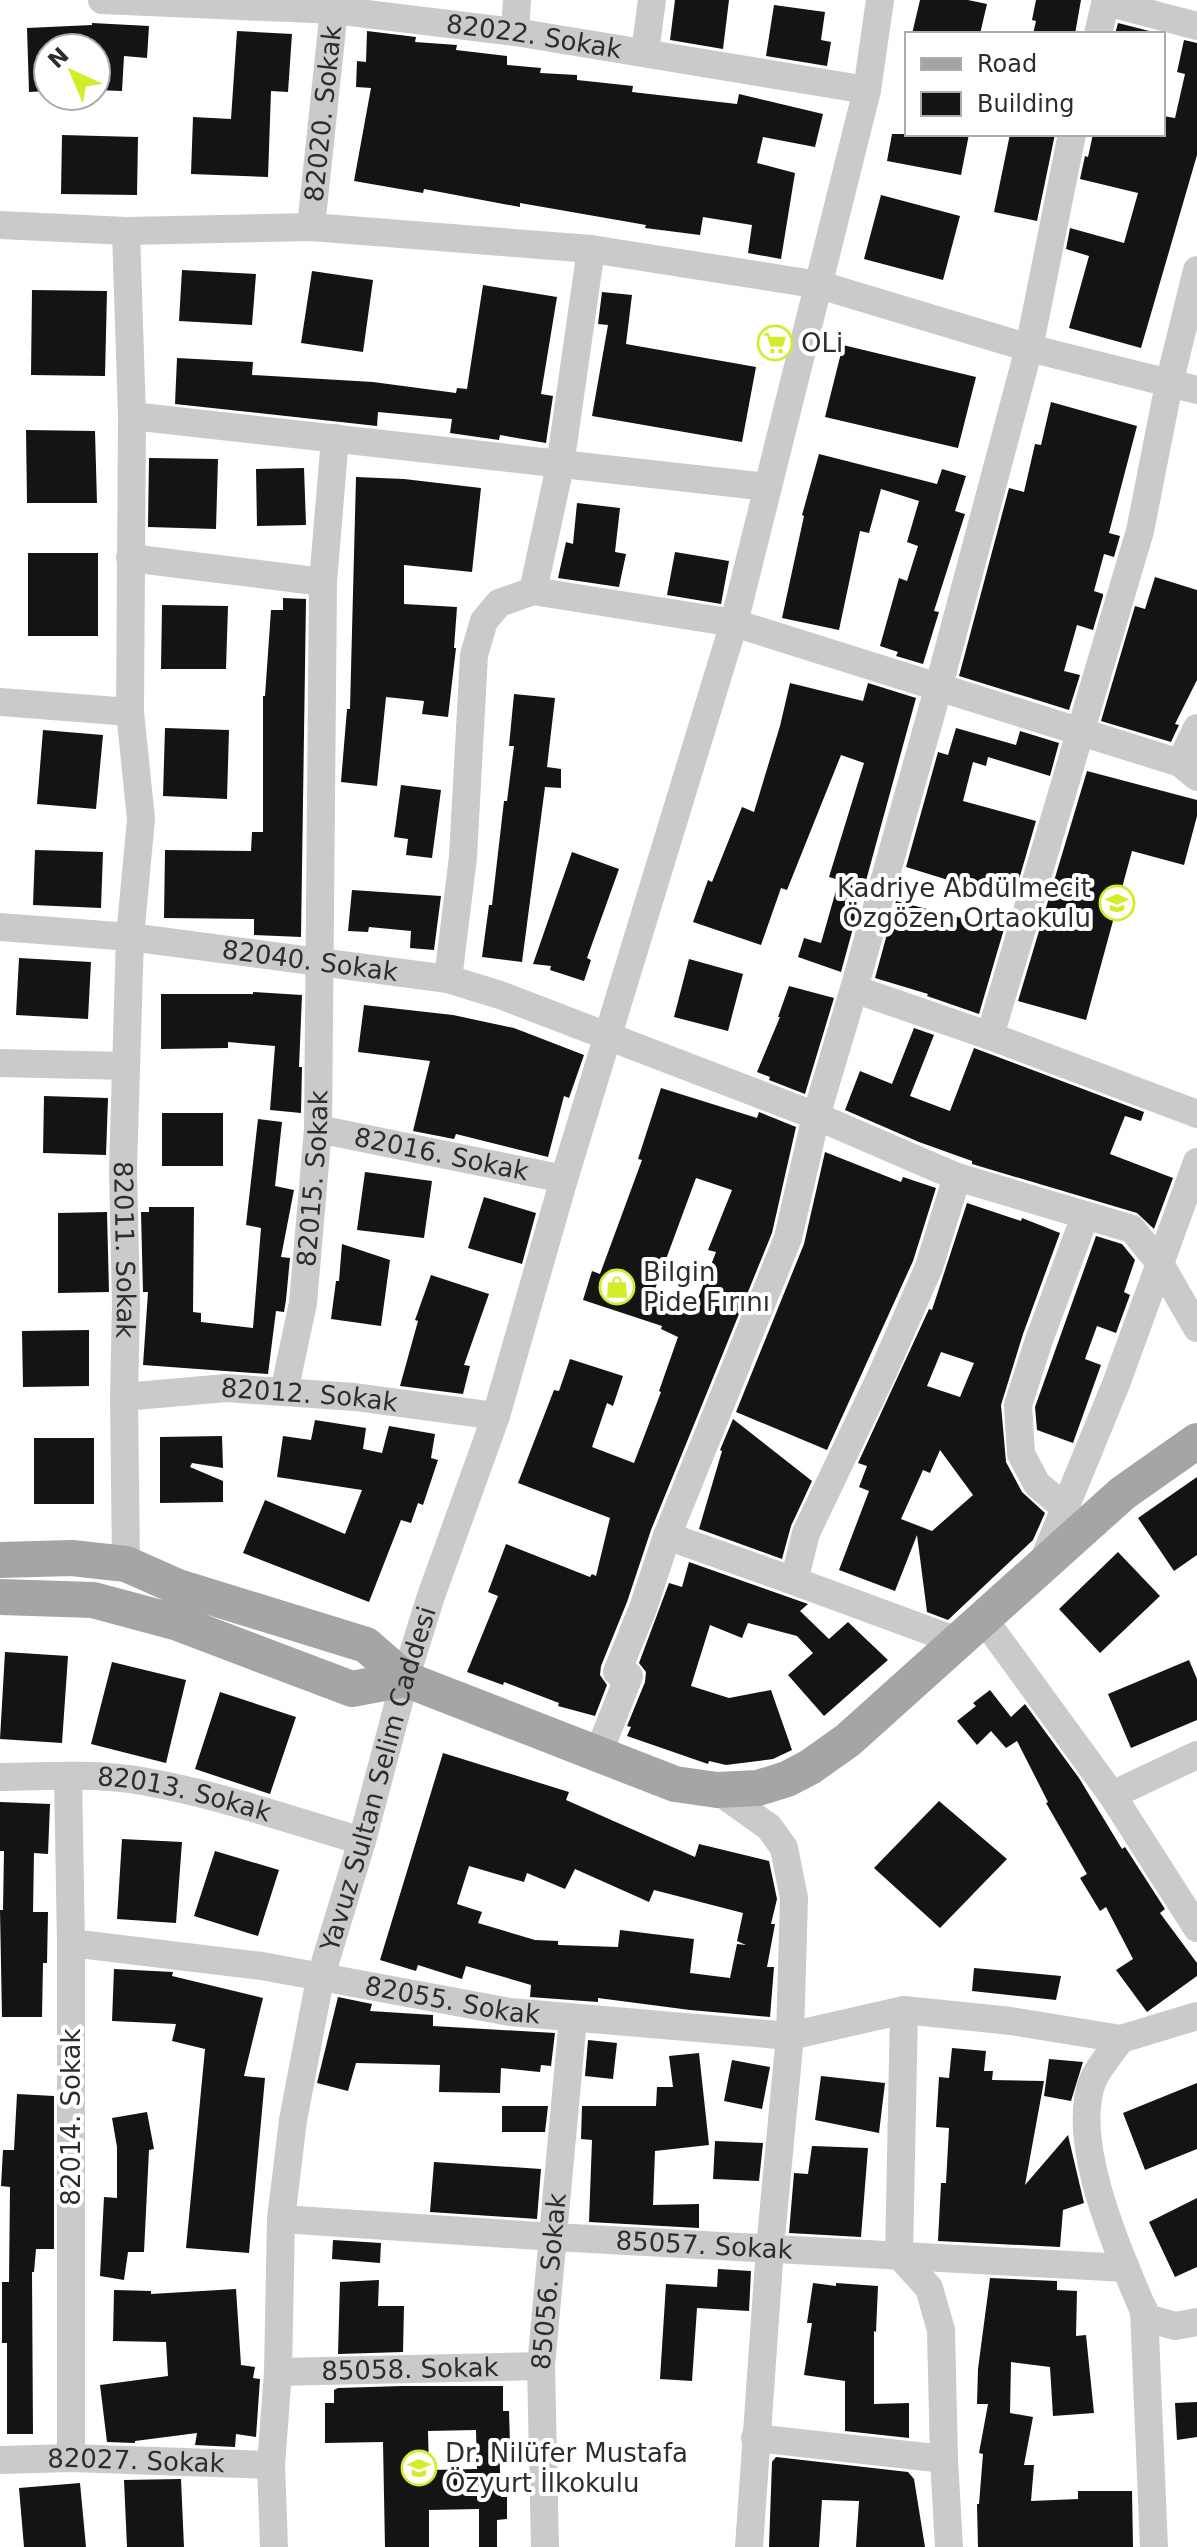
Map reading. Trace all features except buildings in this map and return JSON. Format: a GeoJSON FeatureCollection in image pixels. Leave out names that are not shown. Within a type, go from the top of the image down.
{"type":"FeatureCollection","features":[{"type":"Feature","properties":{"kind":"main road"},"geometry":{"type":"LineString","coordinates":[[0,1560],[72,1558],[126,1564],[178,1587],[366,1645],[405,1679],[675,1784],[717,1790],[758,1788],[787,1779],[810,1767],[848,1740],[1123,1493],[1197,1441]]}},
{"type":"Feature","properties":{"kind":"main road"},"geometry":{"type":"LineString","coordinates":[[0,1597],[93,1600],[175,1622],[352,1689],[405,1679]]}},
{"type":"Feature","properties":{"kind":"street","name":"82022. Sokak"},"geometry":{"type":"LineString","coordinates":[[102,0],[334,5],[645,52],[867,90]]}},
{"type":"Feature","properties":{"kind":"street"},"geometry":{"type":"LineString","coordinates":[[515,32],[517,0]]}},
{"type":"Feature","properties":{"kind":"street"},"geometry":{"type":"LineString","coordinates":[[645,52],[652,0]]}},
{"type":"Feature","properties":{"kind":"street","name":"Yavuz Sultan Selim Caddesi"},"geometry":{"type":"LineString","coordinates":[[274,2547],[271,2465],[278,2372],[281,2219],[293,2120],[320,1979],[362,1841],[405,1679],[431,1596],[496,1416],[564,1179],[734,623],[867,90],[880,0]]}},
{"type":"Feature","properties":{"kind":"street"},"geometry":{"type":"LineString","coordinates":[[1098,32],[1106,1],[1197,26]]}},
{"type":"Feature","properties":{"kind":"street","name":"82020. Sokak"},"geometry":{"type":"LineString","coordinates":[[311,227],[334,5]]}},
{"type":"Feature","properties":{"kind":"street"},"geometry":{"type":"LineString","coordinates":[[598,1754],[629,1676],[617,1672],[667,1536],[788,1238],[816,1116],[938,689],[1029,348],[1072,136]]}},
{"type":"Feature","properties":{"kind":"street"},"geometry":{"type":"LineString","coordinates":[[0,225],[126,231],[311,227],[591,249],[820,285],[1029,348],[1197,390]]}},
{"type":"Feature","properties":{"kind":"street","name":"82011. Sokak"},"geometry":{"type":"LineString","coordinates":[[126,231],[132,416],[130,712],[141,819],[130,937],[123,1169],[126,1564]]}},
{"type":"Feature","properties":{"kind":"street"},"geometry":{"type":"LineString","coordinates":[[533,591],[560,466],[591,249]]}},
{"type":"Feature","properties":{"kind":"street"},"geometry":{"type":"LineString","coordinates":[[990,1036],[1140,531],[1169,384],[1197,270]]}},
{"type":"Feature","properties":{"kind":"street"},"geometry":{"type":"LineString","coordinates":[[132,416],[768,487]]}},
{"type":"Feature","properties":{"kind":"street","name":"82015. Sokak"},"geometry":{"type":"LineString","coordinates":[[284,1392],[303,1303],[318,1129],[323,582],[335,438]]}},
{"type":"Feature","properties":{"kind":"street"},"geometry":{"type":"LineString","coordinates":[[130,558],[323,582]]}},
{"type":"Feature","properties":{"kind":"street"},"geometry":{"type":"LineString","coordinates":[[448,979],[463,857],[474,655],[484,621],[499,603],[533,591],[734,623],[1189,770],[1197,728]]}},
{"type":"Feature","properties":{"kind":"street"},"geometry":{"type":"LineString","coordinates":[[0,702],[130,712]]}},
{"type":"Feature","properties":{"kind":"street","name":"82040. Sokak"},"geometry":{"type":"LineString","coordinates":[[0,927],[130,937],[448,979],[610,1036],[816,1116],[957,1177],[1132,1229],[1159,1262],[1197,1328]]}},
{"type":"Feature","properties":{"kind":"street"},"geometry":{"type":"LineString","coordinates":[[854,989],[990,1036],[1197,1114]]}},
{"type":"Feature","properties":{"kind":"street"},"geometry":{"type":"LineString","coordinates":[[0,1063],[126,1066]]}},
{"type":"Feature","properties":{"kind":"street","name":"82016. Sokak"},"geometry":{"type":"LineString","coordinates":[[318,1129],[564,1179]]}},
{"type":"Feature","properties":{"kind":"street"},"geometry":{"type":"LineString","coordinates":[[1042,1565],[1116,1384],[1197,1162]]}},
{"type":"Feature","properties":{"kind":"street"},"geometry":{"type":"LineString","coordinates":[[794,1581],[806,1533],[929,1267],[957,1177]]}},
{"type":"Feature","properties":{"kind":"street"},"geometry":{"type":"LineString","coordinates":[[1065,1508],[1037,1484],[1021,1454],[1018,1405],[1085,1216]]}},
{"type":"Feature","properties":{"kind":"street","name":"82012. Sokak"},"geometry":{"type":"LineString","coordinates":[[124,1397],[226,1388],[355,1397],[496,1416]]}},
{"type":"Feature","properties":{"kind":"street"},"geometry":{"type":"LineString","coordinates":[[667,1536],[794,1581],[970,1629],[1112,1795],[1197,1928]]}},
{"type":"Feature","properties":{"kind":"street"},"geometry":{"type":"LineString","coordinates":[[1112,1795],[1197,1755]]}},
{"type":"Feature","properties":{"kind":"street","name":"82013. Sokak"},"geometry":{"type":"LineString","coordinates":[[0,1777],[68,1776],[140,1781],[205,1795],[362,1841]]}},
{"type":"Feature","properties":{"kind":"street","name":"82014. Sokak"},"geometry":{"type":"LineString","coordinates":[[68,1776],[71,2458]]}},
{"type":"Feature","properties":{"kind":"street"},"geometry":{"type":"LineString","coordinates":[[717,1790],[769,1827],[784,1848],[794,1898],[790,2036],[770,2248],[749,2547]]}},
{"type":"Feature","properties":{"kind":"street","name":"82055. Sokak"},"geometry":{"type":"LineString","coordinates":[[71,1943],[262,1966],[510,2012],[573,2018],[790,2036],[904,2010],[1011,2021],[1121,2039]]}},
{"type":"Feature","properties":{"kind":"street"},"geometry":{"type":"LineString","coordinates":[[904,2010],[899,2255],[929,2288],[941,2330],[949,2547]]}},
{"type":"Feature","properties":{"kind":"street"},"geometry":{"type":"LineString","coordinates":[[1197,2016],[1121,2039],[1093,2081],[1086,2124],[1103,2214],[1147,2318],[1175,2326],[1197,2322]]}},
{"type":"Feature","properties":{"kind":"street","name":"85056. Sokak"},"geometry":{"type":"LineString","coordinates":[[545,2547],[541,2366],[573,2018]]}},
{"type":"Feature","properties":{"kind":"street","name":"85057. Sokak"},"geometry":{"type":"LineString","coordinates":[[281,2219],[1126,2268]]}},
{"type":"Feature","properties":{"kind":"street"},"geometry":{"type":"LineString","coordinates":[[1144,2310],[1154,2547]]}},
{"type":"Feature","properties":{"kind":"street","name":"85058. Sokak"},"geometry":{"type":"LineString","coordinates":[[278,2372],[541,2366]]}},
{"type":"Feature","properties":{"kind":"street"},"geometry":{"type":"LineString","coordinates":[[755,2438],[944,2459]]}},
{"type":"Feature","properties":{"kind":"street","name":"82027. Sokak"},"geometry":{"type":"LineString","coordinates":[[0,2460],[71,2458],[271,2465]]}},
{"type":"Feature","properties":{"kind":"place","name":"OLi"},"geometry":{"type":"Point","coordinates":[775,343]}},
{"type":"Feature","properties":{"kind":"place","name":"Kadriye Abdülmecit Özgözen Ortaokulu"},"geometry":{"type":"Point","coordinates":[1117,903]}},
{"type":"Feature","properties":{"kind":"place","name":"Bilgin Pide Fırını"},"geometry":{"type":"Point","coordinates":[617,1287]}},
{"type":"Feature","properties":{"kind":"place","name":"Dr. Nilüfer Mustafa Özyurt İlkokulu"},"geometry":{"type":"Point","coordinates":[419,2468]}}]}
